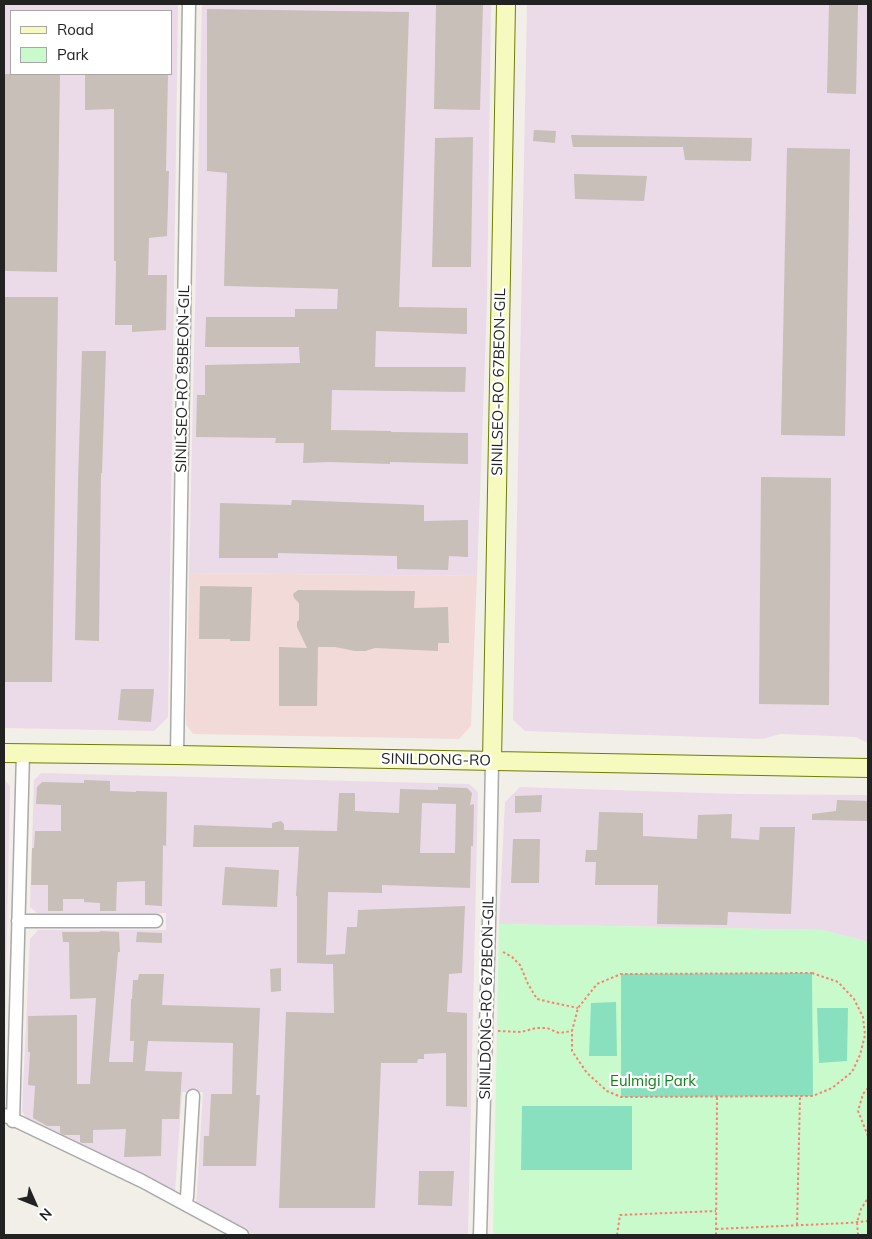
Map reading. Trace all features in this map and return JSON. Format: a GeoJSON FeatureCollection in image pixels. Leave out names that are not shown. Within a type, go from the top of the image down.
{"type":"FeatureCollection","features":[{"type":"Feature","properties":{"kind":"main road","name":"SINILSEO-RO 67BEON-GIL"},"geometry":{"type":"LineString","coordinates":[[492,761],[506,4]]}},
{"type":"Feature","properties":{"kind":"main road","name":"SINILDONG-RO"},"geometry":{"type":"LineString","coordinates":[[4,753],[868,768]]}},
{"type":"Feature","properties":{"kind":"street","name":"SINILSEO-RO 85BEON-GIL"},"geometry":{"type":"LineString","coordinates":[[176,755],[189,4]]}},
{"type":"Feature","properties":{"kind":"street"},"geometry":{"type":"LineString","coordinates":[[23,754],[9,1118],[142,1181],[242,1235]]}},
{"type":"Feature","properties":{"kind":"street","name":"SINILDONG-RO 67BEON-GIL"},"geometry":{"type":"LineString","coordinates":[[480,1235],[492,761]]}},
{"type":"Feature","properties":{"kind":"street"},"geometry":{"type":"LineString","coordinates":[[18,921],[156,921]]}},
{"type":"Feature","properties":{"kind":"street"},"geometry":{"type":"LineString","coordinates":[[185,1204],[194,1096]]}},
{"type":"Feature","properties":{"kind":"path"},"geometry":{"type":"LineString","coordinates":[[503,952],[520,965],[537,999],[578,1008]]}},
{"type":"Feature","properties":{"kind":"path"},"geometry":{"type":"LineString","coordinates":[[812,973],[838,982],[854,999],[863,1017],[865,1035],[860,1055],[852,1072],[832,1088],[812,1096],[621,1097],[608,1090],[587,1073],[572,1051],[572,1031],[578,1008],[598,984],[621,974],[812,973]]}},
{"type":"Feature","properties":{"kind":"path"},"geometry":{"type":"LineString","coordinates":[[498,1031],[521,1032],[536,1028],[546,1028],[559,1033],[572,1031]]}},
{"type":"Feature","properties":{"kind":"path"},"geometry":{"type":"LineString","coordinates":[[868,1088],[863,1094],[858,1111],[868,1136]]}},
{"type":"Feature","properties":{"kind":"path"},"geometry":{"type":"LineString","coordinates":[[716,1235],[717,1096]]}},
{"type":"Feature","properties":{"kind":"path"},"geometry":{"type":"LineString","coordinates":[[797,1225],[800,1096]]}},
{"type":"Feature","properties":{"kind":"path"},"geometry":{"type":"LineString","coordinates":[[858,1235],[857,1222],[861,1209],[868,1198]]}},
{"type":"Feature","properties":{"kind":"path"},"geometry":{"type":"LineString","coordinates":[[617,1235],[620,1214],[716,1211]]}},
{"type":"Feature","properties":{"kind":"path"},"geometry":{"type":"LineString","coordinates":[[716,1229],[868,1221]]}},
{"type":"Feature","properties":{"kind":"shaded area"},"geometry":{"type":"Polygon","coordinates":[[[4,4],[178,4],[168,717],[154,731],[4,728],[4,4]]]}},
{"type":"Feature","properties":{"kind":"shaded area"},"geometry":{"type":"Polygon","coordinates":[[[202,4],[491,4],[487,302],[477,576],[189,573],[202,4]]]}},
{"type":"Feature","properties":{"kind":"shaded area"},"geometry":{"type":"Polygon","coordinates":[[[527,4],[868,4],[868,743],[856,737],[780,734],[763,739],[525,731],[513,720],[527,4]]]}},
{"type":"Feature","properties":{"kind":"shaded area"},"geometry":{"type":"Polygon","coordinates":[[[189,573],[477,576],[471,726],[459,739],[193,734],[186,724],[189,573]]]}},
{"type":"Feature","properties":{"kind":"shaded area"},"geometry":{"type":"Polygon","coordinates":[[[41,773],[469,784],[478,792],[468,1235],[254,1235],[196,1206],[203,1092],[182,1092],[175,1193],[29,1123],[22,1111],[30,939],[38,930],[166,930],[166,913],[37,913],[30,907],[34,780],[41,773]]]}},
{"type":"Feature","properties":{"kind":"shaded area"},"geometry":{"type":"Polygon","coordinates":[[[4,779],[10,786],[4,1078],[4,779]]]}},
{"type":"Feature","properties":{"kind":"shaded area"},"geometry":{"type":"Polygon","coordinates":[[[520,787],[735,794],[868,795],[868,942],[822,930],[499,924],[505,802],[520,787]]]}},
{"type":"Feature","properties":{"kind":"green space","name":"Eulmigi Park"},"geometry":{"type":"Polygon","coordinates":[[[499,924],[822,930],[868,942],[868,1235],[493,1235],[499,924]]]}},
{"type":"Feature","properties":{"kind":"green space"},"geometry":{"type":"Polygon","coordinates":[[[812,973],[813,1096],[621,1097],[621,974],[812,973]]]}},
{"type":"Feature","properties":{"kind":"green space"},"geometry":{"type":"Polygon","coordinates":[[[616,1002],[617,1056],[589,1056],[591,1003],[616,1002]]]}},
{"type":"Feature","properties":{"kind":"green space"},"geometry":{"type":"Polygon","coordinates":[[[817,1008],[848,1008],[847,1061],[819,1063],[817,1008]]]}},
{"type":"Feature","properties":{"kind":"green space"},"geometry":{"type":"Polygon","coordinates":[[[522,1106],[632,1106],[632,1170],[521,1170],[522,1106]]]}},
{"type":"Feature","properties":{"kind":"building"},"geometry":{"type":"Polygon","coordinates":[[[436,4],[483,4],[480,110],[434,109],[436,4]]]}},
{"type":"Feature","properties":{"kind":"building"},"geometry":{"type":"Polygon","coordinates":[[[829,4],[858,4],[856,94],[827,93],[829,4]]]}},
{"type":"Feature","properties":{"kind":"building"},"geometry":{"type":"Polygon","coordinates":[[[207,9],[409,12],[399,307],[467,308],[467,334],[376,331],[375,367],[466,367],[465,392],[332,390],[331,430],[468,433],[468,464],[390,462],[390,464],[303,463],[304,443],[275,443],[276,438],[196,437],[197,395],[205,395],[205,365],[300,363],[299,347],[205,347],[206,317],[295,317],[295,309],[337,309],[338,289],[224,286],[227,173],[207,171],[207,9]]]}},
{"type":"Feature","properties":{"kind":"building"},"geometry":{"type":"Polygon","coordinates":[[[4,74],[60,75],[57,272],[4,271],[4,74]]]}},
{"type":"Feature","properties":{"kind":"building"},"geometry":{"type":"Polygon","coordinates":[[[85,75],[168,75],[166,171],[169,171],[167,236],[149,238],[148,275],[167,275],[166,330],[132,332],[132,325],[115,325],[114,109],[85,110],[85,75]]]}},
{"type":"Feature","properties":{"kind":"building"},"geometry":{"type":"Polygon","coordinates":[[[534,130],[556,131],[555,143],[533,141],[534,130]]]}},
{"type":"Feature","properties":{"kind":"building"},"geometry":{"type":"Polygon","coordinates":[[[571,135],[752,138],[751,161],[685,160],[683,147],[573,147],[571,135]]]}},
{"type":"Feature","properties":{"kind":"building"},"geometry":{"type":"Polygon","coordinates":[[[473,137],[471,267],[432,267],[435,138],[473,137]]]}},
{"type":"Feature","properties":{"kind":"building"},"geometry":{"type":"Polygon","coordinates":[[[787,148],[850,149],[845,436],[781,435],[787,148]]]}},
{"type":"Feature","properties":{"kind":"building"},"geometry":{"type":"Polygon","coordinates":[[[574,174],[647,176],[644,201],[575,199],[574,174]]]}},
{"type":"Feature","properties":{"kind":"building"},"geometry":{"type":"Polygon","coordinates":[[[4,297],[58,297],[52,682],[4,682],[4,297]]]}},
{"type":"Feature","properties":{"kind":"building"},"geometry":{"type":"Polygon","coordinates":[[[82,351],[106,351],[101,473],[99,641],[75,640],[82,351]]]}},
{"type":"Feature","properties":{"kind":"building"},"geometry":{"type":"Polygon","coordinates":[[[761,477],[831,478],[829,705],[759,704],[761,477]]]}},
{"type":"Feature","properties":{"kind":"building"},"geometry":{"type":"Polygon","coordinates":[[[292,500],[424,505],[424,521],[468,520],[468,557],[449,556],[448,570],[397,569],[397,556],[278,553],[278,558],[219,558],[220,503],[291,505],[292,500]]]}},
{"type":"Feature","properties":{"kind":"building"},"geometry":{"type":"Polygon","coordinates":[[[200,586],[252,587],[250,641],[199,639],[200,586]]]}},
{"type":"Feature","properties":{"kind":"building"},"geometry":{"type":"Polygon","coordinates":[[[298,590],[415,591],[414,608],[448,607],[449,643],[438,643],[438,651],[375,648],[355,651],[335,647],[318,647],[317,706],[279,706],[279,647],[307,648],[297,627],[299,603],[293,594],[298,590]]]}},
{"type":"Feature","properties":{"kind":"building"},"geometry":{"type":"Polygon","coordinates":[[[121,689],[154,689],[151,722],[118,720],[121,689]]]}},
{"type":"Feature","properties":{"kind":"building"},"geometry":{"type":"Polygon","coordinates":[[[84,780],[110,781],[110,791],[167,792],[166,846],[163,845],[162,906],[145,905],[145,881],[117,882],[116,911],[100,911],[100,903],[84,902],[84,899],[63,899],[63,911],[48,911],[48,885],[31,885],[32,848],[34,848],[35,831],[61,831],[61,805],[36,804],[37,787],[42,782],[84,783],[84,780]]]}},
{"type":"Feature","properties":{"kind":"building"},"geometry":{"type":"Polygon","coordinates":[[[438,787],[467,788],[472,793],[470,805],[474,804],[470,888],[382,885],[382,893],[328,892],[326,955],[345,954],[347,927],[357,927],[358,910],[465,906],[462,973],[449,974],[447,1012],[467,1013],[467,1107],[446,1106],[446,1053],[424,1054],[424,1059],[418,1059],[417,1063],[381,1063],[375,1208],[279,1208],[286,1012],[334,1013],[333,964],[297,963],[296,896],[299,847],[193,847],[194,825],[272,828],[272,823],[281,821],[284,824],[284,830],[337,831],[339,793],[355,793],[355,811],[399,813],[400,789],[438,790],[438,787]],[[422,803],[420,853],[455,853],[456,804],[422,803]]]}},
{"type":"Feature","properties":{"kind":"building"},"geometry":{"type":"Polygon","coordinates":[[[542,795],[541,812],[515,813],[515,796],[542,795]]]}},
{"type":"Feature","properties":{"kind":"building"},"geometry":{"type":"Polygon","coordinates":[[[837,800],[868,801],[868,821],[812,820],[812,814],[836,811],[837,800]]]}},
{"type":"Feature","properties":{"kind":"building"},"geometry":{"type":"Polygon","coordinates":[[[599,812],[643,813],[643,836],[697,839],[698,815],[732,814],[731,838],[759,840],[760,827],[795,827],[791,914],[728,912],[727,925],[657,924],[658,885],[595,885],[596,862],[585,862],[586,850],[597,850],[599,812]]]}},
{"type":"Feature","properties":{"kind":"building"},"geometry":{"type":"Polygon","coordinates":[[[513,839],[540,839],[539,883],[511,883],[513,839]]]}},
{"type":"Feature","properties":{"kind":"building"},"geometry":{"type":"Polygon","coordinates":[[[225,867],[279,870],[277,907],[222,905],[225,867]]]}},
{"type":"Feature","properties":{"kind":"building"},"geometry":{"type":"Polygon","coordinates":[[[62,932],[119,932],[120,952],[118,952],[109,1062],[133,1062],[134,1041],[130,1041],[131,999],[133,980],[138,980],[139,974],[164,974],[162,1005],[260,1008],[256,1095],[260,1095],[256,1166],[203,1166],[204,1136],[209,1136],[211,1094],[232,1094],[233,1043],[148,1041],[145,1071],[182,1072],[179,1119],[162,1119],[161,1156],[124,1157],[126,1129],[93,1130],[93,1143],[82,1143],[80,1142],[80,1135],[64,1135],[60,1133],[60,1126],[47,1126],[33,1118],[35,1086],[28,1085],[30,1052],[28,1052],[28,1016],[77,1015],[77,1084],[90,1084],[96,998],[70,999],[69,942],[63,942],[62,932]]]}},
{"type":"Feature","properties":{"kind":"building"},"geometry":{"type":"Polygon","coordinates":[[[137,932],[162,933],[162,943],[136,942],[137,932]]]}},
{"type":"Feature","properties":{"kind":"building"},"geometry":{"type":"Polygon","coordinates":[[[281,968],[281,991],[271,992],[270,969],[281,968]]]}},
{"type":"Feature","properties":{"kind":"building"},"geometry":{"type":"Polygon","coordinates":[[[419,1171],[454,1171],[452,1206],[418,1205],[419,1171]]]}}]}
